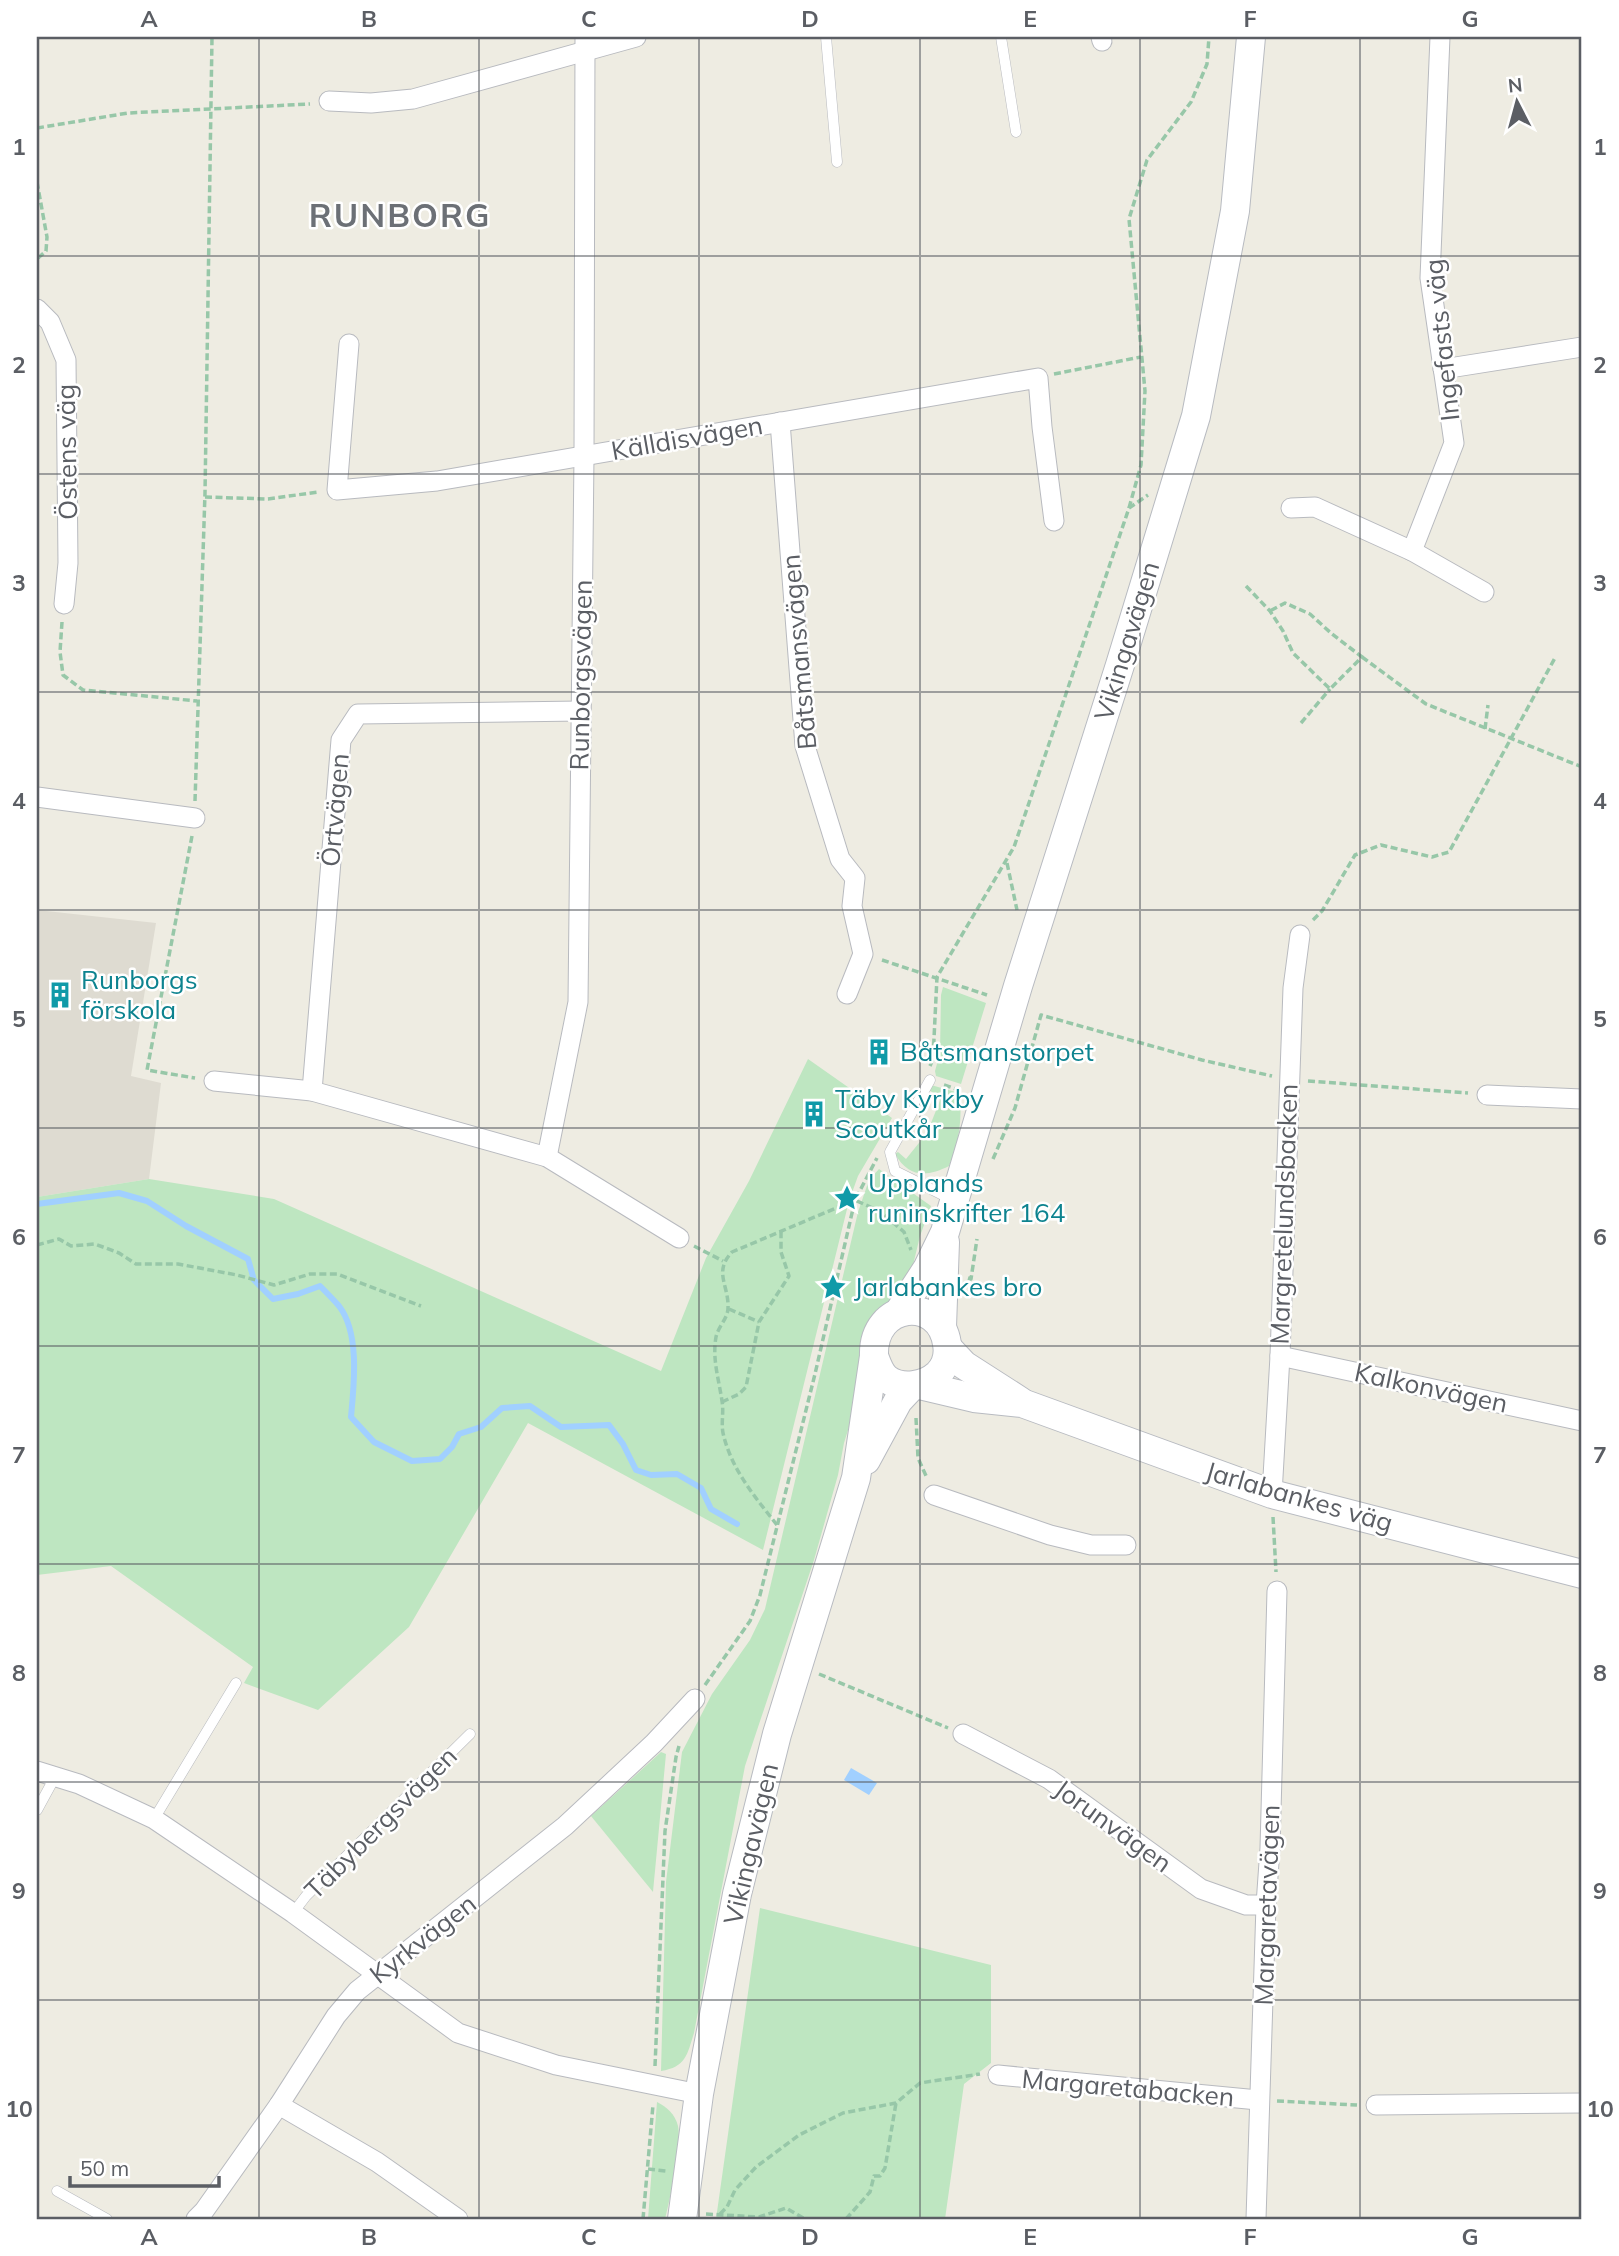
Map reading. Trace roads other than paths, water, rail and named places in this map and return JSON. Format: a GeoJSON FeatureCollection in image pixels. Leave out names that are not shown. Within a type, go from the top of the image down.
{"type":"FeatureCollection","features":[{"type":"Feature","properties":{"kind":"main road","name":"Vikingavägen"},"geometry":{"type":"LineString","coordinates":[[694,2216],[699,2094],[737,1894],[777,1734],[856,1478],[874,1356],[873,1343],[877,1331],[887,1319],[899,1312],[927,1269],[945,1232],[1018,986],[1196,416],[1235,211],[1251,37]]}},
{"type":"Feature","properties":{"kind":"main road","name":"Vikingavägen"},"geometry":{"type":"LineString","coordinates":[[856,1478],[898,1401],[916,1385],[931,1380],[941,1371],[947,1356],[945,1232]]}},
{"type":"Feature","properties":{"kind":"main road"},"geometry":{"type":"LineString","coordinates":[[899,1312],[925,1314],[945,1337]]}},
{"type":"Feature","properties":{"kind":"main road","name":"Jarlabankes väg"},"geometry":{"type":"LineString","coordinates":[[945,1337],[964,1365],[1022,1403],[1272,1494],[1582,1574]]}},
{"type":"Feature","properties":{"kind":"main road"},"geometry":{"type":"LineString","coordinates":[[874,1356],[879,1369],[888,1380],[916,1385]]}},
{"type":"Feature","properties":{"kind":"main road","name":"Jarlabankes väg"},"geometry":{"type":"LineString","coordinates":[[916,1385],[974,1398],[1022,1403]]}},
{"type":"Feature","properties":{"kind":"street"},"geometry":{"type":"LineString","coordinates":[[329,101],[371,103],[413,99],[585,43],[636,37]]}},
{"type":"Feature","properties":{"kind":"street","name":"Ingefasts väg"},"geometry":{"type":"LineString","coordinates":[[1412,551],[1454,443],[1430,278],[1440,37]]}},
{"type":"Feature","properties":{"kind":"street","name":"Runborgsvägen"},"geometry":{"type":"LineString","coordinates":[[547,1157],[578,1002],[585,43]]}},
{"type":"Feature","properties":{"kind":"street","name":"Östens väg"},"geometry":{"type":"LineString","coordinates":[[37,309],[50,323],[65,360],[68,563],[64,604]]}},
{"type":"Feature","properties":{"kind":"street","name":"Källdisvägen"},"geometry":{"type":"LineString","coordinates":[[349,344],[337,490],[437,481],[1038,378],[1054,521]]}},
{"type":"Feature","properties":{"kind":"street"},"geometry":{"type":"LineString","coordinates":[[1443,369],[1582,347]]}},
{"type":"Feature","properties":{"kind":"street","name":"Båtsmansvägen"},"geometry":{"type":"LineString","coordinates":[[780,422],[805,746],[840,859],[855,878],[852,906],[863,954],[847,994]]}},
{"type":"Feature","properties":{"kind":"street"},"geometry":{"type":"LineString","coordinates":[[1291,508],[1315,507],[1412,551],[1484,592]]}},
{"type":"Feature","properties":{"kind":"street","name":"Örtvägen"},"geometry":{"type":"LineString","coordinates":[[312,1091],[341,740],[346,731],[358,714],[580,711]]}},
{"type":"Feature","properties":{"kind":"street"},"geometry":{"type":"LineString","coordinates":[[37,797],[195,817]]}},
{"type":"Feature","properties":{"kind":"street","name":"Margretelundsbacken"},"geometry":{"type":"LineString","coordinates":[[1272,1494],[1280,1356],[1293,988],[1300,935]]}},
{"type":"Feature","properties":{"kind":"street"},"geometry":{"type":"LineString","coordinates":[[214,1081],[312,1091],[547,1157],[679,1238]]}},
{"type":"Feature","properties":{"kind":"street"},"geometry":{"type":"LineString","coordinates":[[1487,1095],[1582,1099]]}},
{"type":"Feature","properties":{"kind":"street","name":"Kalkonvägen"},"geometry":{"type":"LineString","coordinates":[[1280,1356],[1582,1420]]}},
{"type":"Feature","properties":{"kind":"street"},"geometry":{"type":"LineString","coordinates":[[934,1495],[1050,1535],[1091,1545],[1126,1545]]}},
{"type":"Feature","properties":{"kind":"street","name":"Margaretavägen"},"geometry":{"type":"LineString","coordinates":[[1256,2219],[1277,1591]]}},
{"type":"Feature","properties":{"kind":"street","name":"Kyrkvägen"},"geometry":{"type":"LineString","coordinates":[[196,2219],[279,2105],[336,2016],[357,1991],[565,1826],[654,1743],[695,1699]]}},
{"type":"Feature","properties":{"kind":"street","name":"Jorunvägen"},"geometry":{"type":"LineString","coordinates":[[962,1734],[1049,1779],[1201,1889],[1246,1905],[1266,1905]]}},
{"type":"Feature","properties":{"kind":"street","name":"Täbybergsvägen"},"geometry":{"type":"LineString","coordinates":[[46,1774],[79,1784],[154,1819],[293,1913],[458,2033],[556,2065],[699,2094]]}},
{"type":"Feature","properties":{"kind":"street","name":"Margaretabacken"},"geometry":{"type":"LineString","coordinates":[[998,2075],[1258,2100]]}},
{"type":"Feature","properties":{"kind":"street"},"geometry":{"type":"LineString","coordinates":[[1376,2105],[1582,2103]]}},
{"type":"Feature","properties":{"kind":"street"},"geometry":{"type":"LineString","coordinates":[[279,2105],[377,2162],[458,2219]]}},
{"type":"Feature","properties":{"kind":"lane"},"geometry":{"type":"LineString","coordinates":[[826,37],[837,162]]}},
{"type":"Feature","properties":{"kind":"lane"},"geometry":{"type":"LineString","coordinates":[[1000,37],[1016,132]]}},
{"type":"Feature","properties":{"kind":"lane"},"geometry":{"type":"LineString","coordinates":[[927,1079],[890,1152],[895,1171],[955,1201]]}},
{"type":"Feature","properties":{"kind":"lane"},"geometry":{"type":"LineString","coordinates":[[154,1819],[236,1683]]}},
{"type":"Feature","properties":{"kind":"lane","name":"Täbybergsvägen"},"geometry":{"type":"LineString","coordinates":[[293,1913],[306,1896],[470,1734]]}},
{"type":"Feature","properties":{"kind":"lane"},"geometry":{"type":"LineString","coordinates":[[37,1810],[46,1774]]}},
{"type":"Feature","properties":{"kind":"lane"},"geometry":{"type":"LineString","coordinates":[[57,2191],[107,2219]]}},
{"type":"Feature","properties":{"kind":"water"},"geometry":{"type":"Polygon","coordinates":[[[851,1768],[877,1783],[869,1795],[844,1780],[851,1768]]]}},
{"type":"Feature","properties":{"kind":"waterway"},"geometry":{"type":"LineString","coordinates":[[37,1204],[119,1193],[147,1201],[186,1226],[248,1259],[254,1280],[273,1299],[320,1286],[339,1306],[350,1330],[354,1360],[351,1417],[374,1442],[412,1461],[440,1459],[452,1447],[459,1434],[481,1427],[502,1408],[530,1406],[561,1427],[609,1425],[623,1444],[636,1470],[651,1475],[677,1474],[701,1488],[711,1509],[737,1524]]}},
{"type":"Feature","properties":{"kind":"place","name":"Runborgs förskola"},"geometry":{"type":"Point","coordinates":[60,995]}},
{"type":"Feature","properties":{"kind":"place","name":"Båtsmanstorpet"},"geometry":{"type":"Point","coordinates":[879,1052]}},
{"type":"Feature","properties":{"kind":"place","name":"Täby Kyrkby Scoutkår"},"geometry":{"type":"Point","coordinates":[814,1114]}},
{"type":"Feature","properties":{"kind":"place","name":"Upplands runinskrifter 164"},"geometry":{"type":"Point","coordinates":[847,1198]}},
{"type":"Feature","properties":{"kind":"place","name":"Jarlabankes bro"},"geometry":{"type":"Point","coordinates":[833,1287]}},
{"type":"Feature","properties":{"kind":"district","name":"RUNBORG"},"geometry":{"type":"Point","coordinates":[400,215]}}]}
